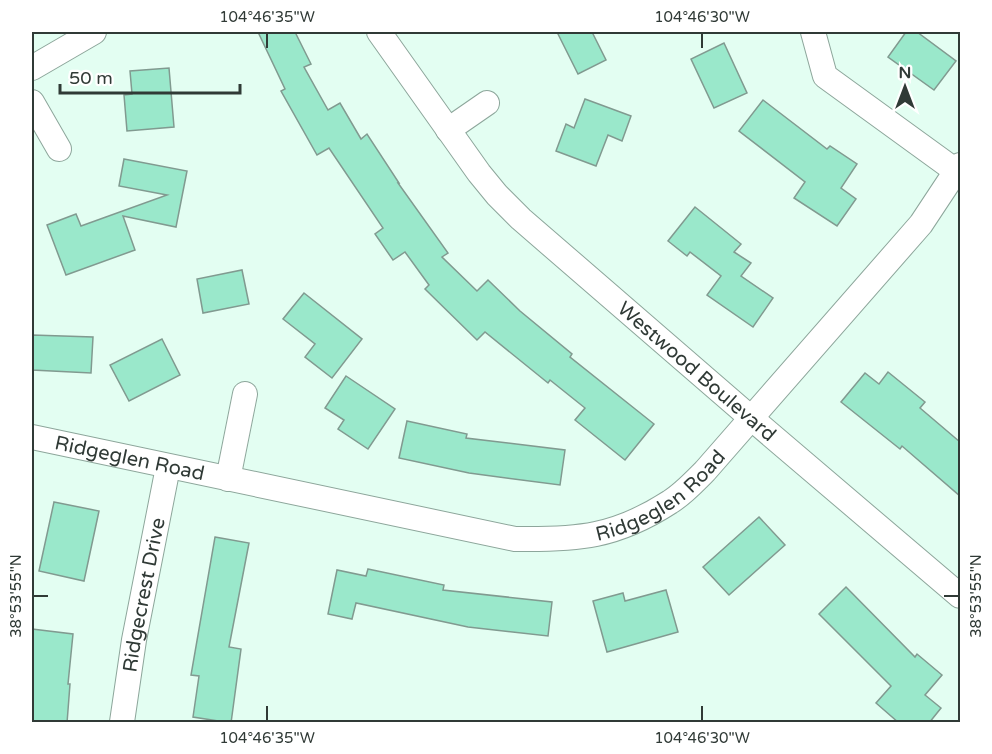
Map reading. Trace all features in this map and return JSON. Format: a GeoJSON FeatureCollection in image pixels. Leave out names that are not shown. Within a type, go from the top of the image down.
{"type":"FeatureCollection","features":[{"type":"Feature","properties":{"kind":"street"},"geometry":{"type":"LineString","coordinates":[[32,68],[93,32]]}},
{"type":"Feature","properties":{"kind":"street","name":"Westwood Boulevard"},"geometry":{"type":"LineString","coordinates":[[379,32],[497,195],[521,219],[960,596]]}},
{"type":"Feature","properties":{"kind":"street"},"geometry":{"type":"LineString","coordinates":[[813,32],[825,76],[959,170]]}},
{"type":"Feature","properties":{"kind":"street"},"geometry":{"type":"LineString","coordinates":[[32,102],[59,149]]}},
{"type":"Feature","properties":{"kind":"street"},"geometry":{"type":"LineString","coordinates":[[448,130],[487,103]]}},
{"type":"Feature","properties":{"kind":"street","name":"Ridgeglen Road"},"geometry":{"type":"LineString","coordinates":[[32,437],[515,539],[555,540],[597,536],[634,522],[672,501],[705,471],[921,224],[959,170]]}},
{"type":"Feature","properties":{"kind":"street","name":"Ridgeglen Road"},"geometry":{"type":"LineString","coordinates":[[228,479],[244,394]]}},
{"type":"Feature","properties":{"kind":"street","name":"Ridgecrest Drive"},"geometry":{"type":"LineString","coordinates":[[122,723],[134,640],[168,467]]}},
{"type":"Feature","properties":{"kind":"building"},"geometry":{"type":"Polygon","coordinates":[[[258,32],[295,32],[311,64],[304,67],[328,110],[340,103],[361,139],[367,134],[398,183],[448,253],[442,257],[477,291],[488,280],[520,311],[572,354],[570,357],[654,424],[625,460],[575,420],[585,408],[550,380],[548,383],[485,332],[477,340],[425,289],[429,285],[405,252],[393,260],[375,234],[383,228],[329,148],[317,155],[281,91],[285,89],[258,32]]]}},
{"type":"Feature","properties":{"kind":"building"},"geometry":{"type":"Polygon","coordinates":[[[557,32],[592,32],[606,60],[578,74],[557,32]]]}},
{"type":"Feature","properties":{"kind":"building"},"geometry":{"type":"Polygon","coordinates":[[[906,32],[917,32],[956,61],[934,90],[888,57],[906,32]]]}},
{"type":"Feature","properties":{"kind":"building"},"geometry":{"type":"Polygon","coordinates":[[[724,43],[747,93],[714,108],[691,59],[724,43]]]}},
{"type":"Feature","properties":{"kind":"building"},"geometry":{"type":"Polygon","coordinates":[[[169,68],[174,127],[127,131],[124,95],[132,94],[130,71],[169,68]]]}},
{"type":"Feature","properties":{"kind":"building"},"geometry":{"type":"Polygon","coordinates":[[[585,99],[631,116],[622,141],[608,135],[596,166],[556,151],[566,124],[574,128],[585,99]]]}},
{"type":"Feature","properties":{"kind":"building"},"geometry":{"type":"Polygon","coordinates":[[[763,100],[827,149],[830,146],[857,164],[841,188],[856,199],[837,226],[794,198],[805,182],[739,131],[763,100]]]}},
{"type":"Feature","properties":{"kind":"building"},"geometry":{"type":"Polygon","coordinates":[[[124,159],[187,171],[176,227],[123,216],[135,250],[66,275],[47,225],[76,214],[81,226],[167,195],[119,186],[124,159]]]}},
{"type":"Feature","properties":{"kind":"building"},"geometry":{"type":"Polygon","coordinates":[[[695,207],[741,244],[734,252],[751,263],[741,276],[773,298],[753,327],[707,295],[721,276],[690,252],[687,256],[668,241],[695,207]]]}},
{"type":"Feature","properties":{"kind":"building"},"geometry":{"type":"Polygon","coordinates":[[[242,270],[249,304],[203,313],[197,279],[242,270]]]}},
{"type":"Feature","properties":{"kind":"building"},"geometry":{"type":"Polygon","coordinates":[[[304,293],[362,339],[332,378],[305,357],[315,344],[283,319],[304,293]]]}},
{"type":"Feature","properties":{"kind":"building"},"geometry":{"type":"Polygon","coordinates":[[[32,335],[93,337],[91,373],[32,370],[32,335]]]}},
{"type":"Feature","properties":{"kind":"building"},"geometry":{"type":"Polygon","coordinates":[[[162,339],[180,375],[129,401],[110,365],[162,339]]]}},
{"type":"Feature","properties":{"kind":"building"},"geometry":{"type":"Polygon","coordinates":[[[888,372],[925,402],[920,408],[960,442],[960,496],[902,446],[900,449],[841,402],[865,373],[879,384],[888,372]]]}},
{"type":"Feature","properties":{"kind":"building"},"geometry":{"type":"Polygon","coordinates":[[[346,376],[395,409],[368,449],[338,429],[344,420],[325,408],[346,376]]]}},
{"type":"Feature","properties":{"kind":"building"},"geometry":{"type":"Polygon","coordinates":[[[407,421],[467,434],[466,438],[565,450],[560,485],[469,473],[399,458],[407,421]]]}},
{"type":"Feature","properties":{"kind":"building"},"geometry":{"type":"Polygon","coordinates":[[[54,502],[99,511],[84,581],[39,571],[54,502]]]}},
{"type":"Feature","properties":{"kind":"building"},"geometry":{"type":"Polygon","coordinates":[[[759,517],[785,545],[729,595],[703,567],[759,517]]]}},
{"type":"Feature","properties":{"kind":"building"},"geometry":{"type":"Polygon","coordinates":[[[215,537],[249,543],[229,647],[241,649],[231,723],[193,717],[199,676],[191,675],[215,537]]]}},
{"type":"Feature","properties":{"kind":"building"},"geometry":{"type":"Polygon","coordinates":[[[368,569],[444,585],[443,590],[552,602],[548,636],[468,627],[356,603],[352,619],[328,614],[337,570],[366,576],[368,569]]]}},
{"type":"Feature","properties":{"kind":"building"},"geometry":{"type":"Polygon","coordinates":[[[846,587],[915,657],[917,654],[942,675],[925,695],[941,708],[929,723],[899,723],[876,703],[891,686],[819,614],[846,587]]]}},
{"type":"Feature","properties":{"kind":"building"},"geometry":{"type":"Polygon","coordinates":[[[666,590],[678,632],[607,652],[593,601],[623,593],[625,601],[666,590]]]}},
{"type":"Feature","properties":{"kind":"building"},"geometry":{"type":"Polygon","coordinates":[[[32,629],[73,634],[67,723],[32,723],[32,629]]]}}]}
